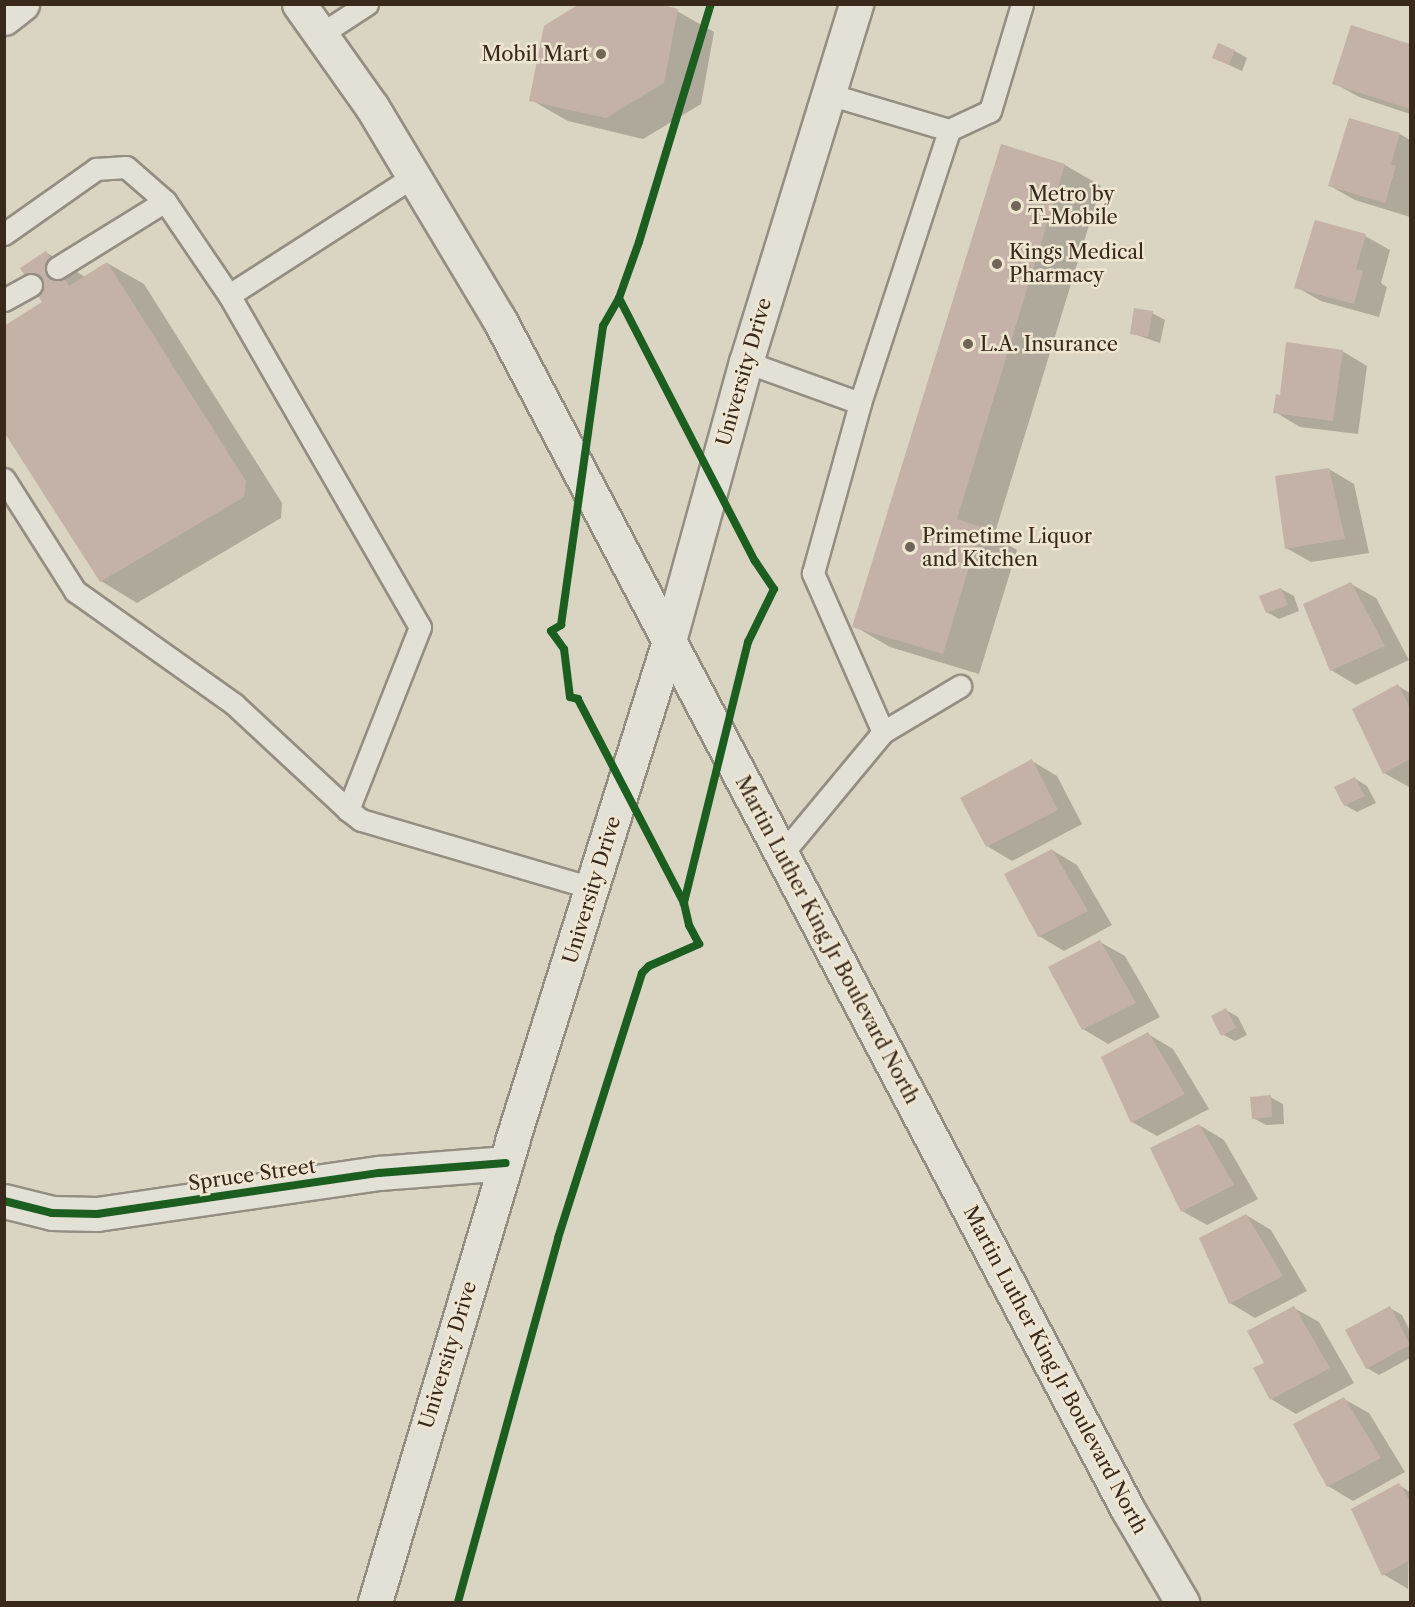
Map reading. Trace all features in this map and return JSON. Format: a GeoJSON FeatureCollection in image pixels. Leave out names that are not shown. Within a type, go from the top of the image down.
{"type":"FeatureCollection","features":[{"type":"Feature","properties":{"kind":"main road"},"geometry":{"type":"LineString","coordinates":[[4,18],[22,4]]}},
{"type":"Feature","properties":{"kind":"main road","name":"Martin Luther King Jr Boulevard North"},"geometry":{"type":"LineString","coordinates":[[299,4],[414,176],[499,319],[1123,1500],[1182,1602]]}},
{"type":"Feature","properties":{"kind":"main road","name":"University Drive"},"geometry":{"type":"LineString","coordinates":[[375,1602],[506,1163],[669,641],[747,362],[856,4]]}},
{"type":"Feature","properties":{"kind":"main road","name":"Spruce Street"},"geometry":{"type":"LineString","coordinates":[[4,1201],[52,1213],[97,1214],[379,1173],[506,1163]]}},
{"type":"Feature","properties":{"kind":"lane"},"geometry":{"type":"LineString","coordinates":[[321,34],[367,4]]}},
{"type":"Feature","properties":{"kind":"lane"},"geometry":{"type":"LineString","coordinates":[[828,94],[949,130],[990,111],[1022,4]]}},
{"type":"Feature","properties":{"kind":"lane"},"geometry":{"type":"LineString","coordinates":[[883,732],[813,573],[860,403],[949,130]]}},
{"type":"Feature","properties":{"kind":"lane"},"geometry":{"type":"LineString","coordinates":[[4,234],[96,169],[126,167],[165,201],[229,295],[420,627],[348,810]]}},
{"type":"Feature","properties":{"kind":"lane"},"geometry":{"type":"LineString","coordinates":[[229,295],[414,176]]}},
{"type":"Feature","properties":{"kind":"lane"},"geometry":{"type":"LineString","coordinates":[[57,268],[165,201]]}},
{"type":"Feature","properties":{"kind":"lane"},"geometry":{"type":"LineString","coordinates":[[4,300],[31,285]]}},
{"type":"Feature","properties":{"kind":"lane"},"geometry":{"type":"LineString","coordinates":[[747,362],[860,403]]}},
{"type":"Feature","properties":{"kind":"lane"},"geometry":{"type":"LineString","coordinates":[[4,479],[75,591],[234,704],[361,820],[592,888]]}},
{"type":"Feature","properties":{"kind":"lane"},"geometry":{"type":"LineString","coordinates":[[781,855],[883,732],[960,686]]}},
{"type":"Feature","properties":{"kind":"building"},"geometry":{"type":"Polygon","coordinates":[[[579,4],[659,4],[678,9],[664,83],[606,118],[529,101],[544,26],[579,4]]]}},
{"type":"Feature","properties":{"kind":"building"},"geometry":{"type":"Polygon","coordinates":[[[1351,25],[1410,44],[1410,109],[1332,84],[1351,25]]]}},
{"type":"Feature","properties":{"kind":"building"},"geometry":{"type":"Polygon","coordinates":[[[1218,43],[1235,50],[1229,65],[1212,58],[1218,43]]]}},
{"type":"Feature","properties":{"kind":"building"},"geometry":{"type":"Polygon","coordinates":[[[1349,118],[1400,133],[1391,164],[1396,166],[1385,203],[1328,186],[1349,118]]]}},
{"type":"Feature","properties":{"kind":"building"},"geometry":{"type":"Polygon","coordinates":[[[1001,144],[1065,164],[957,519],[981,527],[943,654],[852,627],[1001,144]]]}},
{"type":"Feature","properties":{"kind":"building"},"geometry":{"type":"Polygon","coordinates":[[[1315,220],[1366,234],[1356,269],[1363,271],[1354,304],[1294,288],[1315,220]]]}},
{"type":"Feature","properties":{"kind":"building"},"geometry":{"type":"Polygon","coordinates":[[[46,251],[69,286],[107,262],[246,481],[244,497],[100,582],[4,432],[4,326],[42,302],[20,268],[46,251]]]}},
{"type":"Feature","properties":{"kind":"building"},"geometry":{"type":"Polygon","coordinates":[[[1134,308],[1153,311],[1148,337],[1130,334],[1134,308]]]}},
{"type":"Feature","properties":{"kind":"building"},"geometry":{"type":"Polygon","coordinates":[[[1286,342],[1343,350],[1333,421],[1273,413],[1276,394],[1280,395],[1286,342]]]}},
{"type":"Feature","properties":{"kind":"building"},"geometry":{"type":"Polygon","coordinates":[[[1329,468],[1345,539],[1285,549],[1275,476],[1329,468]]]}},
{"type":"Feature","properties":{"kind":"building"},"geometry":{"type":"Polygon","coordinates":[[[1351,582],[1385,646],[1330,671],[1303,604],[1351,582]]]}},
{"type":"Feature","properties":{"kind":"building"},"geometry":{"type":"Polygon","coordinates":[[[1281,588],[1288,605],[1266,613],[1259,596],[1281,588]]]}},
{"type":"Feature","properties":{"kind":"building"},"geometry":{"type":"Polygon","coordinates":[[[1398,684],[1410,708],[1410,759],[1383,774],[1352,709],[1398,684]]]}},
{"type":"Feature","properties":{"kind":"building"},"geometry":{"type":"Polygon","coordinates":[[[1032,759],[1058,810],[986,847],[960,798],[1032,759]]]}},
{"type":"Feature","properties":{"kind":"building"},"geometry":{"type":"Polygon","coordinates":[[[1355,777],[1365,796],[1344,806],[1334,787],[1355,777]]]}},
{"type":"Feature","properties":{"kind":"building"},"geometry":{"type":"Polygon","coordinates":[[[1052,849],[1088,911],[1038,937],[1004,874],[1052,849]]]}},
{"type":"Feature","properties":{"kind":"building"},"geometry":{"type":"Polygon","coordinates":[[[1100,940],[1136,1003],[1082,1030],[1048,967],[1100,940]]]}},
{"type":"Feature","properties":{"kind":"building"},"geometry":{"type":"Polygon","coordinates":[[[1226,1008],[1236,1028],[1221,1036],[1211,1016],[1226,1008]]]}},
{"type":"Feature","properties":{"kind":"building"},"geometry":{"type":"Polygon","coordinates":[[[1148,1032],[1185,1094],[1131,1123],[1101,1057],[1148,1032]]]}},
{"type":"Feature","properties":{"kind":"building"},"geometry":{"type":"Polygon","coordinates":[[[1271,1095],[1272,1117],[1252,1119],[1250,1097],[1271,1095]]]}},
{"type":"Feature","properties":{"kind":"building"},"geometry":{"type":"Polygon","coordinates":[[[1199,1124],[1234,1185],[1181,1212],[1150,1148],[1199,1124]]]}},
{"type":"Feature","properties":{"kind":"building"},"geometry":{"type":"Polygon","coordinates":[[[1246,1214],[1283,1276],[1229,1304],[1199,1238],[1246,1214]]]}},
{"type":"Feature","properties":{"kind":"building"},"geometry":{"type":"Polygon","coordinates":[[[1294,1306],[1330,1368],[1270,1400],[1253,1368],[1264,1363],[1247,1331],[1294,1306]]]}},
{"type":"Feature","properties":{"kind":"building"},"geometry":{"type":"Polygon","coordinates":[[[1390,1306],[1410,1345],[1366,1369],[1345,1330],[1390,1306]]]}},
{"type":"Feature","properties":{"kind":"building"},"geometry":{"type":"Polygon","coordinates":[[[1344,1397],[1381,1458],[1327,1487],[1293,1424],[1344,1397]]]}},
{"type":"Feature","properties":{"kind":"building"},"geometry":{"type":"Polygon","coordinates":[[[1399,1483],[1410,1501],[1410,1560],[1382,1576],[1351,1509],[1399,1483]]]}},
{"type":"Feature","properties":{"kind":"cycle path"},"geometry":{"type":"LineString","coordinates":[[458,1602],[558,1238],[642,973],[649,966],[699,944],[689,925],[684,903],[578,699],[570,697],[564,649],[551,631],[561,625],[603,326],[619,298],[639,242],[711,4]]}},
{"type":"Feature","properties":{"kind":"cycle path"},"geometry":{"type":"LineString","coordinates":[[619,298],[755,561],[774,589],[748,642],[684,903]]}},
{"type":"Feature","properties":{"kind":"cycle path"},"geometry":{"type":"LineString","coordinates":[[4,1201],[52,1213],[97,1214],[379,1173],[506,1163]]}},
{"type":"Feature","properties":{"kind":"place","name":"Mobil Mart"},"geometry":{"type":"Point","coordinates":[601,54]}},
{"type":"Feature","properties":{"kind":"place","name":"Metro by T-Mobile"},"geometry":{"type":"Point","coordinates":[1016,206]}},
{"type":"Feature","properties":{"kind":"place","name":"Kings Medical Pharmacy"},"geometry":{"type":"Point","coordinates":[997,264]}},
{"type":"Feature","properties":{"kind":"place","name":"L.A. Insurance"},"geometry":{"type":"Point","coordinates":[968,344]}},
{"type":"Feature","properties":{"kind":"place","name":"Primetime Liquor and Kitchen"},"geometry":{"type":"Point","coordinates":[910,547]}}]}
